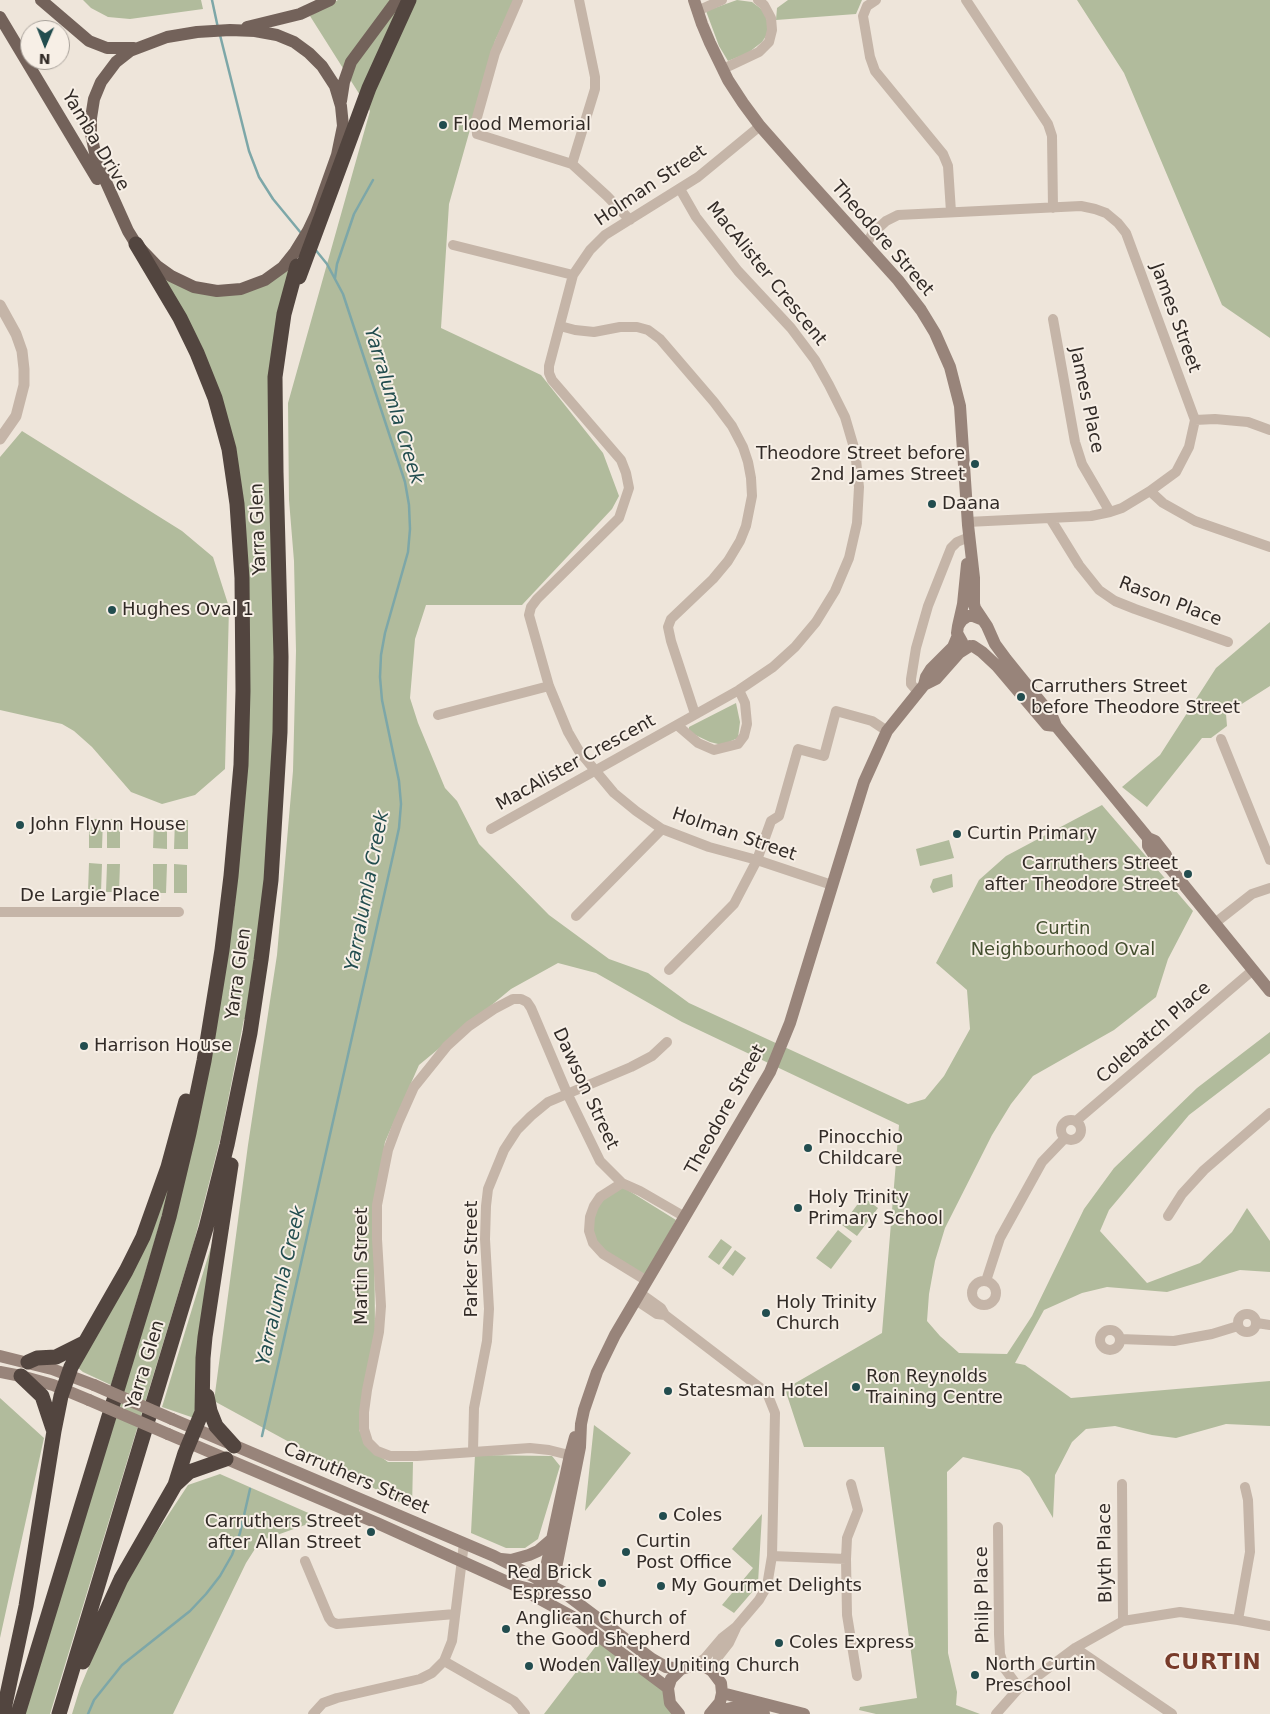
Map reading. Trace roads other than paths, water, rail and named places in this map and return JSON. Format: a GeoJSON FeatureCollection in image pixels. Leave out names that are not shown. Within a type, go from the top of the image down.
{"type":"FeatureCollection","features":[{"type":"Feature","properties":{"kind":"highway","name":"Yarra Glen"},"geometry":{"type":"LineString","coordinates":[[60,1714],[206,1228],[242,1077],[256,996],[274,843],[279,769],[281,658],[274,402],[276,360],[284,314],[296,265],[369,88],[409,0]]}},
{"type":"Feature","properties":{"kind":"highway","name":"Yarra Glen"},"geometry":{"type":"LineString","coordinates":[[18,1714],[151,1279],[169,1217],[189,1133],[204,1061],[222,950],[241,765],[244,691],[242,587],[237,504],[229,449],[215,398],[197,353],[180,318],[132,237]]}},
{"type":"Feature","properties":{"kind":"highway"},"geometry":{"type":"LineString","coordinates":[[3,1714],[30,1582],[54,1431],[66,1382],[84,1343],[143,1237],[163,1185],[178,1132],[196,1059],[210,986],[227,876],[241,765]]}},
{"type":"Feature","properties":{"kind":"highway"},"geometry":{"type":"LineString","coordinates":[[60,1714],[121,1578],[176,1485],[202,1412],[205,1337],[227,1195],[242,1077]]}},
{"type":"Feature","properties":{"kind":"highway"},"geometry":{"type":"LineString","coordinates":[[28,1362],[37,1358],[56,1357],[84,1343]]}},
{"type":"Feature","properties":{"kind":"highway"},"geometry":{"type":"LineString","coordinates":[[21,1376],[42,1396],[54,1431]]}},
{"type":"Feature","properties":{"kind":"highway"},"geometry":{"type":"LineString","coordinates":[[176,1485],[189,1472],[230,1452],[210,1411],[203,1378]]}},
{"type":"Feature","properties":{"kind":"main road"},"geometry":{"type":"LineString","coordinates":[[40,0],[80,34],[95,44],[119,49],[141,46]]}},
{"type":"Feature","properties":{"kind":"main road"},"geometry":{"type":"LineString","coordinates":[[296,265],[278,272],[258,284],[241,290],[217,291],[194,287],[171,276],[157,266],[132,237],[97,162],[92,143],[91,118],[94,99],[106,74],[125,54],[141,46],[167,37],[197,32],[246,29],[300,14],[330,0]]}},
{"type":"Feature","properties":{"kind":"main road"},"geometry":{"type":"LineString","coordinates":[[317,217],[340,147],[342,90],[351,62],[397,0]]}},
{"type":"Feature","properties":{"kind":"main road","name":"Theodore Street"},"geometry":{"type":"LineString","coordinates":[[687,0],[694,8],[706,45],[720,71],[738,97],[760,126],[898,280],[921,310],[935,333],[950,367],[958,395],[961,414],[969,542],[974,578],[974,604],[985,625]]}},
{"type":"Feature","properties":{"kind":"main road","name":"Yamba Drive"},"geometry":{"type":"LineString","coordinates":[[0,17],[132,237]]}},
{"type":"Feature","properties":{"kind":"main road"},"geometry":{"type":"LineString","coordinates":[[246,29],[286,39],[309,52],[331,79],[341,106]]}},
{"type":"Feature","properties":{"kind":"main road","name":"Theodore Street"},"geometry":{"type":"LineString","coordinates":[[548,1585],[545,1572],[552,1540],[584,1410],[597,1372],[614,1335],[777,1058],[790,1023],[864,782],[887,731],[921,689],[931,670],[953,647],[963,604],[969,542]]}},
{"type":"Feature","properties":{"kind":"main road"},"geometry":{"type":"LineString","coordinates":[[1056,726],[1048,725],[997,666],[982,652],[962,642],[958,630],[962,620],[968,616],[975,616],[985,625],[997,647],[1052,716],[1056,726],[1148,838],[1148,846],[1154,855],[1170,868],[1270,991]]}},
{"type":"Feature","properties":{"kind":"main road"},"geometry":{"type":"LineString","coordinates":[[971,646],[984,642],[987,636],[985,625]]}},
{"type":"Feature","properties":{"kind":"main road","name":"Theodore Street"},"geometry":{"type":"LineString","coordinates":[[921,689],[936,679],[958,654],[971,646]]}},
{"type":"Feature","properties":{"kind":"main road","name":"Carruthers Street"},"geometry":{"type":"LineString","coordinates":[[0,1356],[52,1369],[89,1400],[168,1434],[193,1437],[494,1556],[563,1592],[652,1659],[666,1667],[681,1669]]}},
{"type":"Feature","properties":{"kind":"main road","name":"Carruthers Street"},"geometry":{"type":"LineString","coordinates":[[0,1372],[94,1385],[172,1419],[193,1437]]}},
{"type":"Feature","properties":{"kind":"main road","name":"Carruthers Street"},"geometry":{"type":"LineString","coordinates":[[230,1452],[514,1585],[573,1617],[668,1688]]}},
{"type":"Feature","properties":{"kind":"main road","name":"Theodore Street"},"geometry":{"type":"LineString","coordinates":[[548,1585],[555,1573],[574,1456]]}},
{"type":"Feature","properties":{"kind":"main road"},"geometry":{"type":"LineString","coordinates":[[494,1556],[502,1560],[521,1558],[538,1551],[552,1540]]}},
{"type":"Feature","properties":{"kind":"main road"},"geometry":{"type":"LineString","coordinates":[[514,1585],[534,1590],[548,1585],[555,1597],[573,1617]]}},
{"type":"Feature","properties":{"kind":"main road"},"geometry":{"type":"LineString","coordinates":[[676,1713],[670,1703],[668,1688],[671,1679],[681,1669],[695,1665],[704,1666],[716,1675],[721,1683],[722,1693],[720,1702],[712,1713]]}},
{"type":"Feature","properties":{"kind":"main road"},"geometry":{"type":"LineString","coordinates":[[722,1693],[804,1714]]}},
{"type":"Feature","properties":{"kind":"main road"},"geometry":{"type":"LineString","coordinates":[[712,1713],[731,1708],[742,1708],[764,1714]]}},
{"type":"Feature","properties":{"kind":"street"},"geometry":{"type":"LineString","coordinates":[[518,0],[495,53],[476,120],[477,134],[572,164],[630,220]]}},
{"type":"Feature","properties":{"kind":"street"},"geometry":{"type":"LineString","coordinates":[[572,164],[595,89],[595,77],[578,0]]}},
{"type":"Feature","properties":{"kind":"street"},"geometry":{"type":"LineString","coordinates":[[694,8],[722,0]]}},
{"type":"Feature","properties":{"kind":"street"},"geometry":{"type":"LineString","coordinates":[[720,71],[759,52],[769,42],[772,30],[771,18],[764,5],[758,0]]}},
{"type":"Feature","properties":{"kind":"street"},"geometry":{"type":"LineString","coordinates":[[876,0],[867,6],[864,16],[870,57],[875,71],[943,154],[948,166],[951,212]]}},
{"type":"Feature","properties":{"kind":"street"},"geometry":{"type":"LineString","coordinates":[[966,0],[1048,124],[1052,136],[1053,208]]}},
{"type":"Feature","properties":{"kind":"street","name":"Holman Street"},"geometry":{"type":"LineString","coordinates":[[760,126],[698,177],[605,235],[590,250],[573,275],[549,366],[552,380],[620,460],[626,473],[628,488],[619,518],[537,599],[531,607],[529,614],[549,686],[568,732],[579,751],[614,793],[662,829],[710,847],[757,860],[832,885]]}},
{"type":"Feature","properties":{"kind":"street","name":"MacAlister Crescent"},"geometry":{"type":"LineString","coordinates":[[491,829],[739,690],[773,667],[795,647],[816,622],[835,591],[849,558],[857,523],[858,487],[854,451],[845,417],[815,360],[791,328],[738,271],[702,225],[680,189]]}},
{"type":"Feature","properties":{"kind":"street","name":"James Street"},"geometry":{"type":"LineString","coordinates":[[866,244],[872,234],[886,221],[898,215],[1081,206],[1095,208],[1106,213],[1126,233],[1195,420]]}},
{"type":"Feature","properties":{"kind":"street"},"geometry":{"type":"LineString","coordinates":[[453,245],[573,275]]}},
{"type":"Feature","properties":{"kind":"street"},"geometry":{"type":"LineString","coordinates":[[0,304],[16,334],[22,351],[24,385],[16,416],[0,439]]}},
{"type":"Feature","properties":{"kind":"street","name":"James Place"},"geometry":{"type":"LineString","coordinates":[[1053,319],[1075,442],[1082,464],[1110,512]]}},
{"type":"Feature","properties":{"kind":"street"},"geometry":{"type":"LineString","coordinates":[[560,326],[594,332],[637,326],[648,330],[660,339],[714,402],[732,426],[743,447],[751,478],[752,496],[746,526],[740,541],[728,561],[713,579],[671,619],[668,628],[670,641],[695,714]]}},
{"type":"Feature","properties":{"kind":"street"},"geometry":{"type":"LineString","coordinates":[[968,522],[1091,516],[1110,512],[1128,505],[1176,472],[1189,447],[1195,420],[1215,419],[1248,422],[1270,430]]}},
{"type":"Feature","properties":{"kind":"street"},"geometry":{"type":"LineString","coordinates":[[1150,491],[1163,503],[1195,520],[1270,547]]}},
{"type":"Feature","properties":{"kind":"street","name":"Rason Place"},"geometry":{"type":"LineString","coordinates":[[1050,518],[1079,566],[1099,590],[1114,601],[1228,642]]}},
{"type":"Feature","properties":{"kind":"street"},"geometry":{"type":"LineString","coordinates":[[921,689],[911,684],[911,679],[916,648],[928,606],[952,548],[957,542],[969,542]]}},
{"type":"Feature","properties":{"kind":"street"},"geometry":{"type":"LineString","coordinates":[[438,716],[549,686]]}},
{"type":"Feature","properties":{"kind":"street","name":"MacAlister Crescent"},"geometry":{"type":"LineString","coordinates":[[677,725],[698,743],[714,750],[738,744],[744,736],[747,724],[745,703],[739,690]]}},
{"type":"Feature","properties":{"kind":"street"},"geometry":{"type":"LineString","coordinates":[[668,970],[734,904],[757,860],[771,821],[779,816],[798,749],[824,756],[836,711],[872,721],[887,731]]}},
{"type":"Feature","properties":{"kind":"street"},"geometry":{"type":"LineString","coordinates":[[1221,740],[1270,860]]}},
{"type":"Feature","properties":{"kind":"street"},"geometry":{"type":"LineString","coordinates":[[576,916],[662,829]]}},
{"type":"Feature","properties":{"kind":"street"},"geometry":{"type":"LineString","coordinates":[[1214,923],[1252,894],[1270,888]]}},
{"type":"Feature","properties":{"kind":"street","name":"De Largie Place"},"geometry":{"type":"LineString","coordinates":[[0,912],[179,912]]}},
{"type":"Feature","properties":{"kind":"street","name":"Colebatch Place"},"geometry":{"type":"LineString","coordinates":[[986,1280],[1000,1238],[1042,1162],[1065,1138],[1072,1140],[1080,1134],[1080,1127],[1076,1121],[1253,970]]}},
{"type":"Feature","properties":{"kind":"street","name":"Martin Street"},"geometry":{"type":"LineString","coordinates":[[527,1002],[521,999],[513,999],[494,1009],[469,1026],[447,1046],[414,1087],[398,1123],[388,1150],[377,1205],[381,1306],[379,1332],[366,1390],[364,1429],[368,1442],[377,1451],[390,1456],[530,1448],[550,1450],[574,1456]]}},
{"type":"Feature","properties":{"kind":"street","name":"Dawson Street"},"geometry":{"type":"LineString","coordinates":[[527,1002],[567,1093],[600,1161],[622,1184],[640,1191],[685,1216]]}},
{"type":"Feature","properties":{"kind":"street","name":"Parker Street"},"geometry":{"type":"LineString","coordinates":[[473,1451],[474,1408],[488,1341],[489,1310],[485,1239],[488,1189],[504,1150],[517,1130],[548,1102],[631,1067],[652,1056],[667,1042]]}},
{"type":"Feature","properties":{"kind":"street"},"geometry":{"type":"LineString","coordinates":[[1168,1216],[1182,1194],[1204,1170],[1270,1113]]}},
{"type":"Feature","properties":{"kind":"street"},"geometry":{"type":"LineString","coordinates":[[622,1184],[600,1197],[590,1217],[589,1231],[593,1244],[603,1254],[647,1281]]}},
{"type":"Feature","properties":{"kind":"street"},"geometry":{"type":"LineString","coordinates":[[638,1296],[661,1308],[665,1316],[767,1393],[775,1413],[772,1556],[764,1593],[736,1627],[695,1665]]}},
{"type":"Feature","properties":{"kind":"street"},"geometry":{"type":"LineString","coordinates":[[1120,1339],[1174,1341],[1212,1334],[1238,1326],[1239,1319],[1245,1314],[1250,1314],[1254,1317],[1257,1323],[1270,1325]]}},
{"type":"Feature","properties":{"kind":"street"},"geometry":{"type":"LineString","coordinates":[[851,1484],[858,1510],[847,1538],[847,1615],[857,1676]]}},
{"type":"Feature","properties":{"kind":"street","name":"Blyth Place"},"geometry":{"type":"LineString","coordinates":[[1122,1484],[1123,1621]]}},
{"type":"Feature","properties":{"kind":"street"},"geometry":{"type":"LineString","coordinates":[[1238,1620],[1250,1552],[1248,1500],[1245,1487]]}},
{"type":"Feature","properties":{"kind":"street","name":"Philp Place"},"geometry":{"type":"LineString","coordinates":[[998,1527],[1000,1654],[1005,1669],[1019,1688]]}},
{"type":"Feature","properties":{"kind":"street"},"geometry":{"type":"LineString","coordinates":[[313,1714],[324,1703],[337,1698],[420,1680],[432,1673],[444,1661],[452,1641],[464,1543]]}},
{"type":"Feature","properties":{"kind":"street"},"geometry":{"type":"LineString","coordinates":[[772,1556],[846,1559]]}},
{"type":"Feature","properties":{"kind":"street"},"geometry":{"type":"LineString","coordinates":[[306,1561],[329,1618],[337,1624],[455,1614]]}},
{"type":"Feature","properties":{"kind":"street"},"geometry":{"type":"LineString","coordinates":[[996,1714],[1019,1688],[1075,1648],[1123,1621],[1180,1612],[1270,1626]]}},
{"type":"Feature","properties":{"kind":"street"},"geometry":{"type":"LineString","coordinates":[[716,1675],[718,1657],[729,1643],[736,1627]]}},
{"type":"Feature","properties":{"kind":"street"},"geometry":{"type":"LineString","coordinates":[[1075,1648],[1172,1714]]}},
{"type":"Feature","properties":{"kind":"street"},"geometry":{"type":"LineString","coordinates":[[444,1661],[514,1701],[525,1714]]}},
{"type":"Feature","properties":{"kind":"waterway","name":"Yarralumla Creek"},"geometry":{"type":"LineString","coordinates":[[212,0],[218,28]]}},
{"type":"Feature","properties":{"kind":"waterway","name":"Yarralumla Creek"},"geometry":{"type":"LineString","coordinates":[[220,35],[249,151],[259,177],[273,199],[301,233]]}},
{"type":"Feature","properties":{"kind":"waterway"},"geometry":{"type":"LineString","coordinates":[[335,278],[337,264],[354,214],[373,180]]}},
{"type":"Feature","properties":{"kind":"waterway","name":"Yarralumla Creek"},"geometry":{"type":"LineString","coordinates":[[262,1436],[394,851],[399,828],[401,804],[399,781],[382,700],[380,677],[385,633],[408,552],[410,529],[409,505],[405,482],[343,294],[327,264],[314,248]]}},
{"type":"Feature","properties":{"kind":"waterway","name":"Yarralumla Creek"},"geometry":{"type":"LineString","coordinates":[[88,1714],[94,1700],[122,1665],[190,1611],[220,1576],[232,1555],[240,1533],[250,1489]]}},
{"type":"Feature","properties":{"kind":"place","name":"Flood Memorial"},"geometry":{"type":"Point","coordinates":[443,125]}},
{"type":"Feature","properties":{"kind":"place","name":"Theodore Street before 2nd James Street"},"geometry":{"type":"Point","coordinates":[975,464]}},
{"type":"Feature","properties":{"kind":"place","name":"Daana"},"geometry":{"type":"Point","coordinates":[932,504]}},
{"type":"Feature","properties":{"kind":"place","name":"Hughes Oval 1"},"geometry":{"type":"Point","coordinates":[112,610]}},
{"type":"Feature","properties":{"kind":"place","name":"Carruthers Street before Theodore Street"},"geometry":{"type":"Point","coordinates":[1021,697]}},
{"type":"Feature","properties":{"kind":"place","name":"John Flynn House"},"geometry":{"type":"Point","coordinates":[20,825]}},
{"type":"Feature","properties":{"kind":"place","name":"Curtin Primary"},"geometry":{"type":"Point","coordinates":[957,834]}},
{"type":"Feature","properties":{"kind":"place","name":"Carruthers Street after Theodore Street"},"geometry":{"type":"Point","coordinates":[1188,874]}},
{"type":"Feature","properties":{"kind":"place","name":"Harrison House"},"geometry":{"type":"Point","coordinates":[84,1046]}},
{"type":"Feature","properties":{"kind":"place","name":"Pinocchio Childcare"},"geometry":{"type":"Point","coordinates":[808,1148]}},
{"type":"Feature","properties":{"kind":"place","name":"Holy Trinity Primary School"},"geometry":{"type":"Point","coordinates":[798,1208]}},
{"type":"Feature","properties":{"kind":"place","name":"Holy Trinity Church"},"geometry":{"type":"Point","coordinates":[766,1313]}},
{"type":"Feature","properties":{"kind":"place","name":"Ron Reynolds Training Centre"},"geometry":{"type":"Point","coordinates":[856,1387]}},
{"type":"Feature","properties":{"kind":"place","name":"Statesman Hotel"},"geometry":{"type":"Point","coordinates":[668,1391]}},
{"type":"Feature","properties":{"kind":"place","name":"Coles"},"geometry":{"type":"Point","coordinates":[663,1516]}},
{"type":"Feature","properties":{"kind":"place","name":"Carruthers Street after Allan Street"},"geometry":{"type":"Point","coordinates":[371,1532]}},
{"type":"Feature","properties":{"kind":"place","name":"Curtin Post Office"},"geometry":{"type":"Point","coordinates":[626,1552]}},
{"type":"Feature","properties":{"kind":"place","name":"Red Brick Espresso"},"geometry":{"type":"Point","coordinates":[602,1583]}},
{"type":"Feature","properties":{"kind":"place","name":"My Gourmet Delights"},"geometry":{"type":"Point","coordinates":[661,1586]}},
{"type":"Feature","properties":{"kind":"place","name":"Anglican Church of the Good Shepherd"},"geometry":{"type":"Point","coordinates":[506,1629]}},
{"type":"Feature","properties":{"kind":"place","name":"Coles Express"},"geometry":{"type":"Point","coordinates":[779,1643]}},
{"type":"Feature","properties":{"kind":"place","name":"Woden Valley Uniting Church"},"geometry":{"type":"Point","coordinates":[529,1666]}},
{"type":"Feature","properties":{"kind":"place","name":"North Curtin Preschool"},"geometry":{"type":"Point","coordinates":[975,1675]}},
{"type":"Feature","properties":{"kind":"district","name":"CURTIN"},"geometry":{"type":"Point","coordinates":[1213,1663]}},
{"type":"Feature","properties":{"kind":"park label","name":"Curtin Neighbourhood Oval"},"geometry":{"type":"Point","coordinates":[1063,940]}}]}
